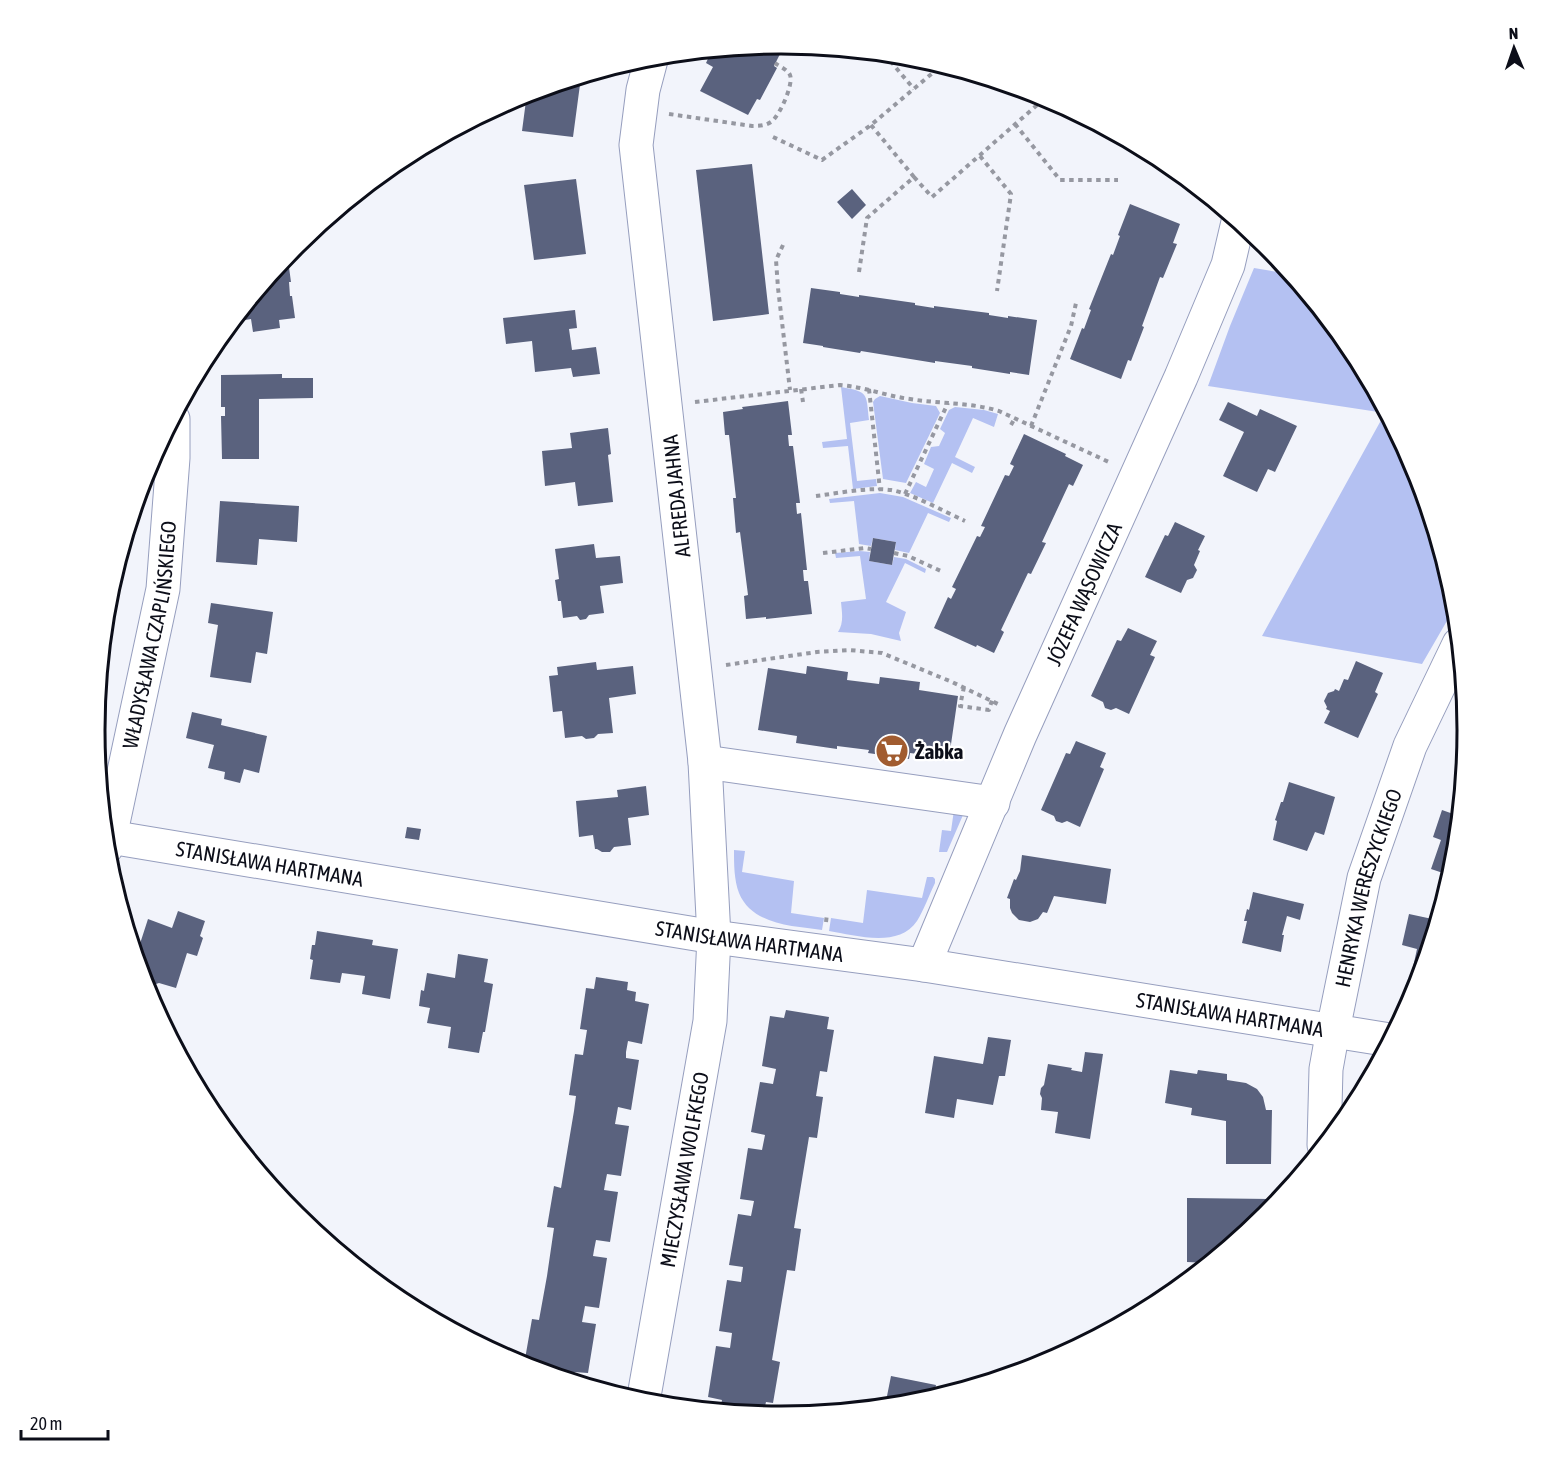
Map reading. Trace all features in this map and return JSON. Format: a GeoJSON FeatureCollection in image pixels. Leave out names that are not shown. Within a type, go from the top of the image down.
{"type":"FeatureCollection","features":[{"type":"Feature","properties":{"kind":"street","name":"ALFREDA JAHNA"},"geometry":{"type":"LineString","coordinates":[[649,67],[643,90],[636,146],[705,762],[714,938]]}},
{"type":"Feature","properties":{"kind":"street","name":"JÓZEFA WĄSOWICZA"},"geometry":{"type":"LineString","coordinates":[[924,965],[1020,735],[1181,377],[1228,265],[1236,230]]}},
{"type":"Feature","properties":{"kind":"street","name":"WŁADYSŁAWA CZAPLIŃSKIEGO"},"geometry":{"type":"LineString","coordinates":[[112,824],[163,590],[173,435]]}},
{"type":"Feature","properties":{"kind":"street","name":"HENRYKA WERESZYCKIEGO"},"geometry":{"type":"LineString","coordinates":[[1324,1132],[1326,1074],[1364,878],[1410,746],[1453,657]]}},
{"type":"Feature","properties":{"kind":"street"},"geometry":{"type":"LineString","coordinates":[[705,762],[993,803]]}},
{"type":"Feature","properties":{"kind":"street","name":"STANISŁAWA HARTMANA"},"geometry":{"type":"LineString","coordinates":[[115,844],[714,938],[924,965],[1382,1039]]}},
{"type":"Feature","properties":{"kind":"street","name":"MIECZYSŁAWA WOLFKEGO"},"geometry":{"type":"LineString","coordinates":[[645,1392],[710,1021],[714,938]]}},
{"type":"Feature","properties":{"kind":"path"},"geometry":{"type":"LineString","coordinates":[[661,112],[762,126],[771,122],[775,117],[791,86],[791,77],[787,70],[775,63]]}},
{"type":"Feature","properties":{"kind":"path"},"geometry":{"type":"LineString","coordinates":[[893,64],[914,89]]}},
{"type":"Feature","properties":{"kind":"path"},"geometry":{"type":"LineString","coordinates":[[773,137],[822,160],[871,125],[934,72]]}},
{"type":"Feature","properties":{"kind":"path"},"geometry":{"type":"LineString","coordinates":[[871,125],[932,197],[1036,106],[1034,103]]}},
{"type":"Feature","properties":{"kind":"path"},"geometry":{"type":"LineString","coordinates":[[1015,124],[1060,180],[1118,180]]}},
{"type":"Feature","properties":{"kind":"path"},"geometry":{"type":"LineString","coordinates":[[980,156],[1011,194],[997,291]]}},
{"type":"Feature","properties":{"kind":"path"},"geometry":{"type":"LineString","coordinates":[[859,272],[867,218],[914,177]]}},
{"type":"Feature","properties":{"kind":"path"},"geometry":{"type":"LineString","coordinates":[[783,245],[776,260],[790,390]]}},
{"type":"Feature","properties":{"kind":"path"},"geometry":{"type":"LineString","coordinates":[[1031,426],[1071,326],[1076,303]]}},
{"type":"Feature","properties":{"kind":"path"},"geometry":{"type":"LineString","coordinates":[[691,402],[840,385],[860,387],[906,399],[980,405],[1015,418],[1120,468]]}},
{"type":"Feature","properties":{"kind":"path"},"geometry":{"type":"LineString","coordinates":[[801,389],[803,402]]}},
{"type":"Feature","properties":{"kind":"path"},"geometry":{"type":"LineString","coordinates":[[869,389],[880,490]]}},
{"type":"Feature","properties":{"kind":"path"},"geometry":{"type":"LineString","coordinates":[[905,495],[948,403]]}},
{"type":"Feature","properties":{"kind":"path"},"geometry":{"type":"LineString","coordinates":[[1011,425],[1015,418]]}},
{"type":"Feature","properties":{"kind":"path"},"geometry":{"type":"LineString","coordinates":[[816,496],[892,491],[965,521]]}},
{"type":"Feature","properties":{"kind":"path"},"geometry":{"type":"LineString","coordinates":[[823,553],[871,549]]}},
{"type":"Feature","properties":{"kind":"path"},"geometry":{"type":"LineString","coordinates":[[894,553],[908,556],[941,571]]}},
{"type":"Feature","properties":{"kind":"path"},"geometry":{"type":"LineString","coordinates":[[718,667],[817,652],[849,650],[882,653],[964,687],[1002,706]]}},
{"type":"Feature","properties":{"kind":"path"},"geometry":{"type":"LineString","coordinates":[[964,687],[960,706],[989,710],[992,700]]}},
{"type":"Feature","properties":{"kind":"shaded area"},"geometry":{"type":"Polygon","coordinates":[[[1254,268],[1278,272],[1317,318],[1343,354],[1377,412],[1208,386],[1254,268]]]}},
{"type":"Feature","properties":{"kind":"shaded area"},"geometry":{"type":"Polygon","coordinates":[[[841,387],[857,390],[866,399],[869,420],[850,423],[857,481],[876,479],[877,486],[853,489],[848,446],[823,448],[822,442],[847,439],[841,387]]]}},
{"type":"Feature","properties":{"kind":"shaded area"},"geometry":{"type":"Polygon","coordinates":[[[880,396],[936,406],[940,413],[906,483],[883,479],[873,402],[880,396]]]}},
{"type":"Feature","properties":{"kind":"shaded area"},"geometry":{"type":"Polygon","coordinates":[[[955,407],[998,414],[994,427],[973,418],[955,457],[975,467],[972,473],[952,463],[933,503],[910,493],[916,482],[926,487],[934,469],[924,464],[931,447],[939,446],[945,433],[940,429],[949,410],[955,407]]]}},
{"type":"Feature","properties":{"kind":"shaded area"},"geometry":{"type":"Polygon","coordinates":[[[1381,420],[1406,471],[1421,513],[1434,555],[1447,620],[1422,664],[1262,636],[1381,420]]]}},
{"type":"Feature","properties":{"kind":"shaded area"},"geometry":{"type":"Polygon","coordinates":[[[880,493],[903,497],[951,518],[949,522],[928,513],[909,553],[895,550],[896,542],[873,538],[871,546],[859,544],[854,501],[830,503],[829,499],[880,493]]]}},
{"type":"Feature","properties":{"kind":"shaded area"},"geometry":{"type":"Polygon","coordinates":[[[870,552],[869,561],[892,565],[894,557],[906,559],[926,569],[925,573],[905,563],[886,602],[906,612],[899,633],[901,641],[871,634],[838,632],[842,621],[841,602],[866,599],[860,556],[836,558],[835,553],[870,552]]]}},
{"type":"Feature","properties":{"kind":"shaded area"},"geometry":{"type":"Polygon","coordinates":[[[954,810],[963,815],[947,852],[939,852],[942,830],[951,831],[954,810]]]}},
{"type":"Feature","properties":{"kind":"shaded area"},"geometry":{"type":"Polygon","coordinates":[[[734,850],[745,851],[742,872],[794,881],[791,913],[824,918],[822,930],[774,922],[753,912],[745,904],[737,888],[734,850]]]}},
{"type":"Feature","properties":{"kind":"shaded area"},"geometry":{"type":"Polygon","coordinates":[[[927,877],[933,877],[935,883],[920,917],[909,930],[888,938],[863,937],[829,931],[831,918],[863,923],[867,890],[922,898],[927,877]]]}},
{"type":"Feature","properties":{"kind":"building"},"geometry":{"type":"Polygon","coordinates":[[[780,54],[774,66],[777,68],[760,100],[757,99],[748,115],[700,91],[713,67],[706,63],[708,58],[780,54]]]}},
{"type":"Feature","properties":{"kind":"building"},"geometry":{"type":"Polygon","coordinates":[[[580,85],[573,137],[522,131],[526,104],[580,85]]]}},
{"type":"Feature","properties":{"kind":"building"},"geometry":{"type":"Polygon","coordinates":[[[752,164],[769,314],[713,321],[696,170],[752,164]]]}},
{"type":"Feature","properties":{"kind":"building"},"geometry":{"type":"Polygon","coordinates":[[[576,179],[586,254],[534,260],[524,185],[576,179]]]}},
{"type":"Feature","properties":{"kind":"building"},"geometry":{"type":"Polygon","coordinates":[[[852,189],[866,205],[852,219],[837,202],[852,189]]]}},
{"type":"Feature","properties":{"kind":"building"},"geometry":{"type":"Polygon","coordinates":[[[1130,204],[1180,224],[1173,243],[1177,244],[1163,278],[1160,277],[1131,361],[1128,360],[1121,379],[1070,359],[1082,328],[1084,329],[1091,310],[1089,309],[1111,254],[1113,255],[1130,204]]]}},
{"type":"Feature","properties":{"kind":"building"},"geometry":{"type":"Polygon","coordinates":[[[289,267],[290,296],[292,296],[295,318],[279,320],[280,328],[253,332],[251,319],[245,320],[289,267]]]}},
{"type":"Feature","properties":{"kind":"building"},"geometry":{"type":"Polygon","coordinates":[[[811,288],[859,297],[859,295],[915,303],[915,305],[934,308],[934,306],[989,313],[989,315],[1008,318],[1008,316],[1037,320],[1029,375],[861,351],[860,353],[803,343],[811,288]]]}},
{"type":"Feature","properties":{"kind":"building"},"geometry":{"type":"Polygon","coordinates":[[[575,310],[577,328],[569,329],[572,350],[596,347],[600,374],[573,377],[571,368],[535,372],[532,341],[506,344],[503,318],[575,310]]]}},
{"type":"Feature","properties":{"kind":"building"},"geometry":{"type":"Polygon","coordinates":[[[282,374],[282,378],[313,378],[313,398],[259,399],[259,459],[222,459],[221,416],[225,416],[225,407],[221,407],[221,375],[282,374]]]}},
{"type":"Feature","properties":{"kind":"building"},"geometry":{"type":"Polygon","coordinates":[[[788,401],[792,435],[788,435],[789,446],[793,446],[800,503],[796,503],[797,514],[801,513],[807,570],[803,570],[804,581],[808,581],[812,614],[746,619],[744,596],[748,595],[740,532],[736,533],[733,498],[736,498],[729,435],[725,435],[723,412],[788,401]]]}},
{"type":"Feature","properties":{"kind":"building"},"geometry":{"type":"Polygon","coordinates":[[[1228,402],[1257,416],[1260,409],[1297,426],[1275,472],[1268,469],[1257,492],[1223,476],[1244,432],[1219,420],[1228,402]]]}},
{"type":"Feature","properties":{"kind":"building"},"geometry":{"type":"Polygon","coordinates":[[[608,428],[611,454],[608,455],[613,502],[578,506],[575,482],[545,486],[542,451],[572,448],[570,433],[608,428]]]}},
{"type":"Feature","properties":{"kind":"building"},"geometry":{"type":"Polygon","coordinates":[[[1024,434],[1066,454],[1065,456],[1083,465],[1073,486],[1069,484],[1042,542],[1046,543],[1031,574],[1028,573],[1001,630],[1004,632],[994,653],[934,628],[948,597],[951,599],[956,589],[952,587],[977,536],[980,537],[985,527],[981,526],[1005,475],[1009,476],[1014,466],[1010,464],[1024,434]]]}},
{"type":"Feature","properties":{"kind":"building"},"geometry":{"type":"Polygon","coordinates":[[[220,501],[299,506],[297,542],[259,539],[257,565],[216,562],[220,501]]]}},
{"type":"Feature","properties":{"kind":"building"},"geometry":{"type":"Polygon","coordinates":[[[1175,522],[1205,536],[1194,565],[1197,570],[1193,578],[1187,580],[1181,593],[1145,577],[1165,535],[1168,536],[1175,522]]]}},
{"type":"Feature","properties":{"kind":"building"},"geometry":{"type":"Polygon","coordinates":[[[873,538],[896,542],[892,565],[869,561],[873,538]]]}},
{"type":"Feature","properties":{"kind":"building"},"geometry":{"type":"Polygon","coordinates":[[[594,544],[596,558],[620,556],[623,583],[600,586],[604,613],[589,615],[586,619],[580,620],[577,616],[563,618],[555,580],[559,579],[555,549],[594,544]]]}},
{"type":"Feature","properties":{"kind":"building"},"geometry":{"type":"Polygon","coordinates":[[[211,603],[273,612],[267,654],[256,652],[251,683],[210,677],[218,625],[208,623],[211,603]]]}},
{"type":"Feature","properties":{"kind":"building"},"geometry":{"type":"Polygon","coordinates":[[[1128,628],[1157,641],[1150,655],[1155,657],[1129,714],[1116,708],[1111,710],[1105,708],[1103,702],[1091,696],[1117,640],[1121,641],[1128,628]]]}},
{"type":"Feature","properties":{"kind":"building"},"geometry":{"type":"Polygon","coordinates":[[[1356,661],[1383,673],[1375,692],[1378,694],[1358,738],[1324,723],[1330,711],[1326,709],[1324,701],[1328,693],[1335,689],[1339,691],[1344,679],[1348,680],[1356,661]]]}},
{"type":"Feature","properties":{"kind":"building"},"geometry":{"type":"Polygon","coordinates":[[[596,662],[597,670],[633,666],[636,694],[609,698],[613,733],[598,734],[594,738],[586,739],[582,736],[565,738],[562,711],[553,712],[549,676],[558,675],[557,667],[596,662]]]}},
{"type":"Feature","properties":{"kind":"building"},"geometry":{"type":"Polygon","coordinates":[[[807,666],[848,672],[847,680],[879,684],[880,677],[920,682],[919,690],[958,696],[949,758],[910,753],[909,759],[868,753],[869,750],[837,746],[837,749],[796,743],[797,736],[758,730],[768,668],[806,674],[807,666]]]}},
{"type":"Feature","properties":{"kind":"building"},"geometry":{"type":"Polygon","coordinates":[[[192,712],[222,719],[221,725],[267,736],[259,773],[244,769],[240,783],[224,779],[225,772],[208,768],[214,745],[186,738],[192,712]]]}},
{"type":"Feature","properties":{"kind":"building"},"geometry":{"type":"Polygon","coordinates":[[[1076,741],[1106,753],[1100,767],[1104,769],[1080,827],[1067,821],[1062,823],[1056,821],[1054,816],[1041,810],[1066,753],[1070,754],[1076,741]]]}},
{"type":"Feature","properties":{"kind":"building"},"geometry":{"type":"Polygon","coordinates":[[[1289,782],[1335,797],[1324,835],[1315,832],[1307,851],[1273,840],[1277,821],[1275,820],[1289,782]]]}},
{"type":"Feature","properties":{"kind":"building"},"geometry":{"type":"Polygon","coordinates":[[[646,786],[649,815],[628,818],[631,845],[614,847],[610,852],[602,852],[595,849],[593,835],[579,837],[576,801],[618,797],[617,790],[646,786]]]}},
{"type":"Feature","properties":{"kind":"building"},"geometry":{"type":"Polygon","coordinates":[[[1442,810],[1452,813],[1442,873],[1431,869],[1441,840],[1433,837],[1442,810]]]}},
{"type":"Feature","properties":{"kind":"building"},"geometry":{"type":"Polygon","coordinates":[[[407,827],[421,829],[419,840],[405,838],[407,827]]]}},
{"type":"Feature","properties":{"kind":"building"},"geometry":{"type":"Polygon","coordinates":[[[1022,855],[1111,869],[1106,904],[1054,896],[1047,913],[1043,912],[1038,919],[1030,922],[1019,920],[1012,913],[1010,899],[1007,898],[1014,879],[1016,880],[1020,871],[1022,855]]]}},
{"type":"Feature","properties":{"kind":"building"},"geometry":{"type":"Polygon","coordinates":[[[1253,892],[1304,904],[1300,920],[1287,916],[1282,935],[1284,935],[1281,952],[1242,943],[1247,921],[1244,921],[1253,892]]]}},
{"type":"Feature","properties":{"kind":"building"},"geometry":{"type":"Polygon","coordinates":[[[178,911],[205,921],[200,936],[203,938],[197,956],[187,953],[176,988],[159,983],[154,985],[140,944],[148,919],[172,928],[178,911]]]}},
{"type":"Feature","properties":{"kind":"building"},"geometry":{"type":"Polygon","coordinates":[[[1409,914],[1430,918],[1412,973],[1417,949],[1402,945],[1409,914]]]}},
{"type":"Feature","properties":{"kind":"building"},"geometry":{"type":"Polygon","coordinates":[[[317,931],[373,940],[372,945],[398,949],[390,999],[362,994],[365,976],[342,973],[340,983],[310,979],[313,960],[310,959],[312,945],[315,945],[317,931]]]}},
{"type":"Feature","properties":{"kind":"building"},"geometry":{"type":"Polygon","coordinates":[[[458,954],[488,959],[484,982],[493,984],[479,1053],[448,1048],[451,1027],[427,1023],[430,1008],[419,1006],[421,990],[424,991],[427,973],[455,978],[458,954]]]}},
{"type":"Feature","properties":{"kind":"building"},"geometry":{"type":"Polygon","coordinates":[[[596,977],[628,982],[627,990],[636,992],[635,1001],[649,1004],[642,1044],[628,1041],[626,1052],[626,1058],[639,1060],[631,1110],[618,1107],[615,1124],[629,1126],[621,1176],[607,1174],[604,1190],[618,1192],[610,1242],[596,1240],[593,1256],[607,1258],[599,1308],[585,1306],[582,1322],[596,1324],[588,1373],[574,1373],[525,1356],[532,1319],[539,1320],[547,1276],[554,1228],[547,1227],[554,1186],[561,1188],[576,1096],[569,1095],[575,1054],[583,1055],[587,1030],[580,1029],[586,988],[594,989],[596,977]]]}},
{"type":"Feature","properties":{"kind":"building"},"geometry":{"type":"Polygon","coordinates":[[[786,1010],[829,1017],[827,1029],[834,1030],[827,1072],[820,1071],[816,1096],[823,1097],[817,1138],[809,1137],[794,1228],[801,1229],[795,1271],[787,1270],[772,1360],[780,1362],[773,1403],[766,1402],[765,1406],[721,1403],[722,1400],[708,1397],[716,1346],[730,1348],[732,1333],[719,1331],[727,1280],[741,1282],[743,1267],[729,1265],[738,1214],[751,1216],[754,1201],[740,1199],[748,1148],[762,1150],[765,1135],[751,1132],[760,1082],[773,1084],[776,1069],[762,1066],[770,1016],[784,1018],[786,1010]]]}},
{"type":"Feature","properties":{"kind":"building"},"geometry":{"type":"Polygon","coordinates":[[[988,1037],[1011,1040],[1005,1076],[999,1076],[993,1105],[957,1099],[954,1118],[925,1113],[934,1056],[983,1064],[988,1037]]]}},
{"type":"Feature","properties":{"kind":"building"},"geometry":{"type":"Polygon","coordinates":[[[1085,1052],[1103,1054],[1090,1139],[1055,1133],[1058,1112],[1041,1110],[1040,1094],[1048,1064],[1082,1072],[1085,1052]]]}},
{"type":"Feature","properties":{"kind":"building"},"geometry":{"type":"Polygon","coordinates":[[[1170,1070],[1197,1074],[1198,1070],[1227,1074],[1227,1080],[1246,1083],[1257,1089],[1263,1097],[1266,1110],[1272,1110],[1271,1164],[1226,1164],[1226,1121],[1191,1115],[1192,1108],[1165,1103],[1170,1070]]]}},
{"type":"Feature","properties":{"kind":"building"},"geometry":{"type":"Polygon","coordinates":[[[1187,1198],[1267,1199],[1197,1262],[1187,1262],[1187,1198]]]}},
{"type":"Feature","properties":{"kind":"building"},"geometry":{"type":"Polygon","coordinates":[[[891,1376],[936,1385],[935,1388],[887,1397],[891,1376]]]}},
{"type":"Feature","properties":{"kind":"place","name":"Żabka"},"geometry":{"type":"Point","coordinates":[892,751]}}]}
